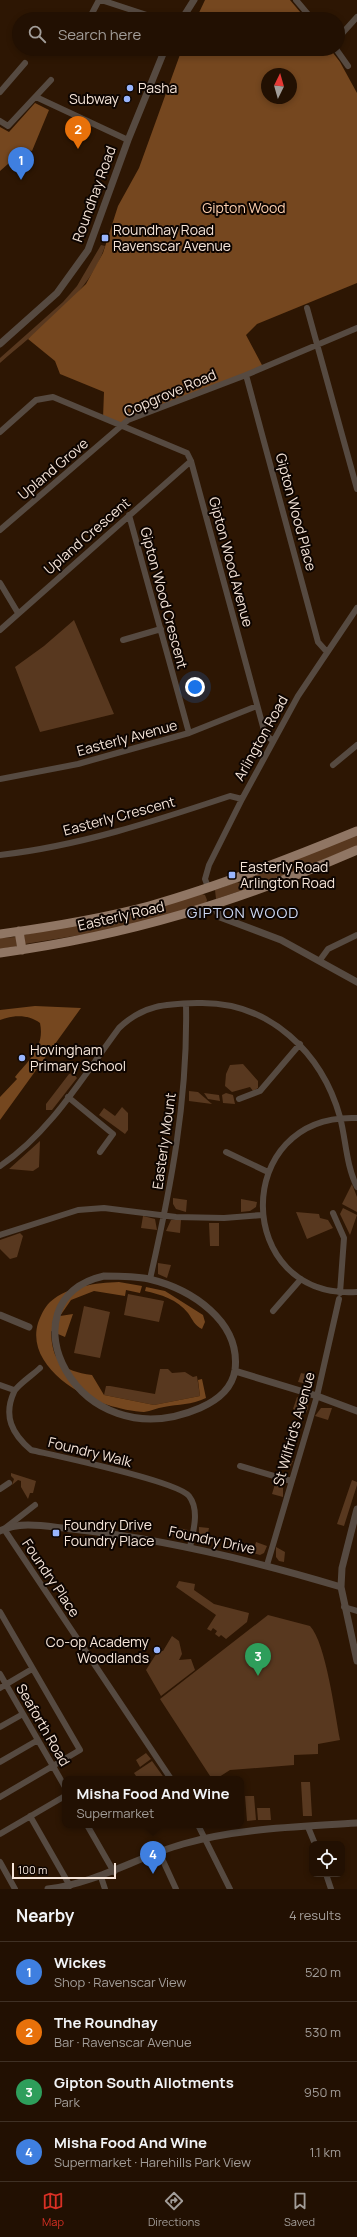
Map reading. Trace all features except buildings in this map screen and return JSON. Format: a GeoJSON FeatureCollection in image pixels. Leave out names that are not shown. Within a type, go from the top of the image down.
{"type":"FeatureCollection","features":[{"type":"Feature","properties":{"kind":"main road","name":"Easterly Road"},"geometry":{"type":"LineString","coordinates":[[0,934],[86,920],[149,906],[263,869],[357,831]]}},
{"type":"Feature","properties":{"kind":"main road","name":"Easterly Road"},"geometry":{"type":"LineString","coordinates":[[0,953],[88,939],[214,906],[304,873],[357,850]]}},
{"type":"Feature","properties":{"kind":"main road"},"geometry":{"type":"LineString","coordinates":[[19,931],[22,950]]}},
{"type":"Feature","properties":{"kind":"street"},"geometry":{"type":"LineString","coordinates":[[92,12],[100,0],[137,12]]}},
{"type":"Feature","properties":{"kind":"street"},"geometry":{"type":"LineString","coordinates":[[186,12],[194,0]]}},
{"type":"Feature","properties":{"kind":"street"},"geometry":{"type":"LineString","coordinates":[[296,0],[306,12]]}},
{"type":"Feature","properties":{"kind":"street"},"geometry":{"type":"LineString","coordinates":[[345,30],[357,17]]}},
{"type":"Feature","properties":{"kind":"street","name":"Roundhay Road"},"geometry":{"type":"LineString","coordinates":[[0,344],[57,293],[80,264],[98,228],[128,140],[162,56]]}},
{"type":"Feature","properties":{"kind":"street"},"geometry":{"type":"LineString","coordinates":[[341,56],[348,66]]}},
{"type":"Feature","properties":{"kind":"street"},"geometry":{"type":"LineString","coordinates":[[0,92],[25,63]]}},
{"type":"Feature","properties":{"kind":"street"},"geometry":{"type":"LineString","coordinates":[[0,121],[8,126],[51,80]]}},
{"type":"Feature","properties":{"kind":"street"},"geometry":{"type":"LineString","coordinates":[[36,97],[128,140]]}},
{"type":"Feature","properties":{"kind":"street"},"geometry":{"type":"LineString","coordinates":[[307,308],[357,489]]}},
{"type":"Feature","properties":{"kind":"street","name":"Copgrove Road"},"geometry":{"type":"LineString","coordinates":[[0,432],[36,400],[53,397],[122,426],[128,420],[246,375],[357,328]]}},
{"type":"Feature","properties":{"kind":"street","name":"Gipton Wood Place"},"geometry":{"type":"LineString","coordinates":[[246,375],[318,642],[327,652]]}},
{"type":"Feature","properties":{"kind":"street"},"geometry":{"type":"LineString","coordinates":[[122,426],[187,454],[191,461]]}},
{"type":"Feature","properties":{"kind":"street","name":"Upland Grove"},"geometry":{"type":"LineString","coordinates":[[0,530],[122,426]]}},
{"type":"Feature","properties":{"kind":"street","name":"Upland Crescent"},"geometry":{"type":"LineString","coordinates":[[0,630],[191,461]]}},
{"type":"Feature","properties":{"kind":"street","name":"Gipton Wood Avenue"},"geometry":{"type":"LineString","coordinates":[[191,461],[265,734],[273,741]]}},
{"type":"Feature","properties":{"kind":"street","name":"Gipton Wood Crescent"},"geometry":{"type":"LineString","coordinates":[[129,515],[189,733]]}},
{"type":"Feature","properties":{"kind":"street"},"geometry":{"type":"LineString","coordinates":[[0,583],[18,613]]}},
{"type":"Feature","properties":{"kind":"street","name":"Arlington Road"},"geometry":{"type":"LineString","coordinates":[[208,888],[205,879],[209,865],[242,799],[298,696],[357,608]]}},
{"type":"Feature","properties":{"kind":"street"},"geometry":{"type":"LineString","coordinates":[[123,640],[160,629]]}},
{"type":"Feature","properties":{"kind":"street","name":"Easterly Avenue"},"geometry":{"type":"LineString","coordinates":[[0,779],[78,764],[189,733],[257,706]]}},
{"type":"Feature","properties":{"kind":"street"},"geometry":{"type":"LineString","coordinates":[[333,765],[357,745]]}},
{"type":"Feature","properties":{"kind":"street","name":"Easterly Crescent"},"geometry":{"type":"LineString","coordinates":[[0,855],[73,841],[150,823],[230,796],[242,799]]}},
{"type":"Feature","properties":{"kind":"street"},"geometry":{"type":"LineString","coordinates":[[214,906],[220,917],[281,940],[320,960],[357,982]]}},
{"type":"Feature","properties":{"kind":"street"},"geometry":{"type":"LineString","coordinates":[[320,960],[328,949],[357,936]]}},
{"type":"Feature","properties":{"kind":"street"},"geometry":{"type":"LineString","coordinates":[[0,1166],[30,1141],[68,1097],[119,1028],[130,1018],[153,1007],[207,1003],[251,1013],[270,1022],[300,1044],[325,1080],[340,1117],[351,1175],[357,1187]]}},
{"type":"Feature","properties":{"kind":"street","name":"Easterly Mount"},"geometry":{"type":"LineString","coordinates":[[150,1279],[178,1145],[187,1047],[186,1004]]}},
{"type":"Feature","properties":{"kind":"street"},"geometry":{"type":"LineString","coordinates":[[239,1099],[260,1091],[300,1044]]}},
{"type":"Feature","properties":{"kind":"street"},"geometry":{"type":"LineString","coordinates":[[68,1097],[113,1134],[100,1152]]}},
{"type":"Feature","properties":{"kind":"street"},"geometry":{"type":"LineString","coordinates":[[357,1118],[340,1117],[317,1123],[296,1135],[280,1151],[268,1172],[262,1193],[262,1215],[266,1234],[275,1251],[286,1266],[301,1279],[340,1296],[357,1292]]}},
{"type":"Feature","properties":{"kind":"street"},"geometry":{"type":"LineString","coordinates":[[226,1152],[268,1172]]}},
{"type":"Feature","properties":{"kind":"street"},"geometry":{"type":"LineString","coordinates":[[0,1235],[78,1210],[104,1208],[164,1215],[224,1218],[262,1215]]}},
{"type":"Feature","properties":{"kind":"street","name":"St Wilfrid's Avenue"},"geometry":{"type":"LineString","coordinates":[[267,1565],[317,1396],[340,1296],[344,1238],[333,1213]]}},
{"type":"Feature","properties":{"kind":"street"},"geometry":{"type":"LineString","coordinates":[[70,1284],[104,1276],[150,1279],[194,1298],[216,1316],[232,1343],[235,1371],[221,1397],[194,1411],[176,1416],[159,1418],[125,1418],[86,1405]]}},
{"type":"Feature","properties":{"kind":"street"},"geometry":{"type":"LineString","coordinates":[[273,1311],[301,1279]]}},
{"type":"Feature","properties":{"kind":"street"},"geometry":{"type":"LineString","coordinates":[[0,1315],[30,1327]]}},
{"type":"Feature","properties":{"kind":"street"},"geometry":{"type":"LineString","coordinates":[[0,1385],[14,1390],[40,1368]]}},
{"type":"Feature","properties":{"kind":"street"},"geometry":{"type":"LineString","coordinates":[[235,1371],[317,1396],[357,1411]]}},
{"type":"Feature","properties":{"kind":"street","name":"Foundry Walk"},"geometry":{"type":"LineString","coordinates":[[14,1390],[10,1412],[12,1429],[18,1439],[31,1450],[158,1481],[180,1489],[189,1496],[195,1522],[190,1547]]}},
{"type":"Feature","properties":{"kind":"street"},"geometry":{"type":"LineString","coordinates":[[240,1466],[291,1481]]}},
{"type":"Feature","properties":{"kind":"street"},"geometry":{"type":"LineString","coordinates":[[0,1490],[9,1483]]}},
{"type":"Feature","properties":{"kind":"street"},"geometry":{"type":"LineString","coordinates":[[2,1530],[35,1505]]}},
{"type":"Feature","properties":{"kind":"street"},"geometry":{"type":"LineString","coordinates":[[356,1513],[342,1568],[341,1587],[344,1607],[357,1661]]}},
{"type":"Feature","properties":{"kind":"street","name":"Foundry Drive"},"geometry":{"type":"LineString","coordinates":[[2,1530],[37,1525],[94,1531],[190,1547],[267,1565],[341,1587]]}},
{"type":"Feature","properties":{"kind":"street","name":"Foundry Place"},"geometry":{"type":"LineString","coordinates":[[2,1530],[169,1776]]}},
{"type":"Feature","properties":{"kind":"street"},"geometry":{"type":"LineString","coordinates":[[344,1607],[357,1611]]}},
{"type":"Feature","properties":{"kind":"street"},"geometry":{"type":"LineString","coordinates":[[0,1612],[80,1750],[0,1797]]}},
{"type":"Feature","properties":{"kind":"street"},"geometry":{"type":"LineString","coordinates":[[0,1688],[32,1669]]}},
{"type":"Feature","properties":{"kind":"street","name":"Seaforth Road"},"geometry":{"type":"LineString","coordinates":[[0,1674],[62,1782]]}},
{"type":"Feature","properties":{"kind":"street"},"geometry":{"type":"LineString","coordinates":[[0,1727],[23,1714]]}},
{"type":"Feature","properties":{"kind":"street"},"geometry":{"type":"LineString","coordinates":[[0,1762],[38,1740]]}},
{"type":"Feature","properties":{"kind":"street"},"geometry":{"type":"LineString","coordinates":[[0,1834],[62,1798]]}},
{"type":"Feature","properties":{"kind":"street"},"geometry":{"type":"LineString","coordinates":[[30,1816],[70,1886]]}},
{"type":"Feature","properties":{"kind":"street"},"geometry":{"type":"LineString","coordinates":[[48,1889],[62,1888],[101,1877],[159,1852],[206,1838],[231,1833],[357,1823]]}},
{"type":"Feature","properties":{"kind":"street"},"geometry":{"type":"LineString","coordinates":[[308,1827],[314,1841]]}},
{"type":"Feature","properties":{"kind":"street"},"geometry":{"type":"LineString","coordinates":[[89,1828],[114,1872]]}},
{"type":"Feature","properties":{"kind":"street"},"geometry":{"type":"LineString","coordinates":[[200,1828],[230,1889]]}},
{"type":"Feature","properties":{"kind":"street"},"geometry":{"type":"LineString","coordinates":[[159,1852],[176,1889]]}},
{"type":"Feature","properties":{"kind":"street"},"geometry":{"type":"LineString","coordinates":[[0,1862],[15,1889]]}},
{"type":"Feature","properties":{"kind":"street"},"geometry":{"type":"LineString","coordinates":[[101,1877],[105,1889]]}},
{"type":"Feature","properties":{"kind":"street"},"geometry":{"type":"LineString","coordinates":[[327,1877],[331,1889]]}},
{"type":"Feature","properties":{"kind":"shaded area"},"geometry":{"type":"Polygon","coordinates":[[[101,245],[105,246],[97,264],[87,281],[75,296],[46,324],[0,363],[0,358],[63,302],[77,286],[101,245]]]}},
{"type":"Feature","properties":{"kind":"shaded area"},"geometry":{"type":"Polygon","coordinates":[[[74,620],[114,714],[40,732],[15,667],[44,646],[74,620]]]}},
{"type":"Feature","properties":{"kind":"shaded area"},"geometry":{"type":"Polygon","coordinates":[[[357,834],[357,846],[255,887],[244,882],[244,880],[357,834]]]}},
{"type":"Feature","properties":{"kind":"shaded area"},"geometry":{"type":"Polygon","coordinates":[[[237,882],[249,888],[216,899],[215,890],[237,882]]]}},
{"type":"Feature","properties":{"kind":"shaded area"},"geometry":{"type":"Polygon","coordinates":[[[202,894],[205,895],[207,900],[206,904],[111,930],[25,944],[24,935],[202,894]]]}},
{"type":"Feature","properties":{"kind":"shaded area"},"geometry":{"type":"Polygon","coordinates":[[[16,937],[17,946],[0,949],[0,938],[16,937]]]}},
{"type":"Feature","properties":{"kind":"shaded area"},"geometry":{"type":"Polygon","coordinates":[[[243,1064],[258,1081],[258,1088],[253,1091],[250,1087],[232,1092],[225,1086],[226,1074],[230,1065],[243,1064]]]}},
{"type":"Feature","properties":{"kind":"shaded area"},"geometry":{"type":"Polygon","coordinates":[[[73,1073],[77,1078],[52,1110],[46,1110],[46,1104],[69,1074],[73,1073]]]}},
{"type":"Feature","properties":{"kind":"shaded area"},"geometry":{"type":"Polygon","coordinates":[[[189,1091],[198,1092],[212,1104],[189,1101],[189,1091]]]}},
{"type":"Feature","properties":{"kind":"shaded area"},"geometry":{"type":"Polygon","coordinates":[[[204,1093],[219,1095],[220,1101],[208,1099],[204,1093]]]}},
{"type":"Feature","properties":{"kind":"shaded area"},"geometry":{"type":"Polygon","coordinates":[[[226,1093],[233,1095],[235,1104],[223,1103],[222,1095],[226,1093]]]}},
{"type":"Feature","properties":{"kind":"shaded area"},"geometry":{"type":"Polygon","coordinates":[[[122,1107],[128,1113],[128,1130],[125,1134],[99,1115],[104,1108],[115,1116],[122,1107]]]}},
{"type":"Feature","properties":{"kind":"shaded area"},"geometry":{"type":"Polygon","coordinates":[[[40,1141],[39,1167],[33,1171],[9,1169],[40,1141]]]}},
{"type":"Feature","properties":{"kind":"shaded area"},"geometry":{"type":"Polygon","coordinates":[[[352,1184],[357,1197],[357,1212],[342,1204],[352,1184]]]}},
{"type":"Feature","properties":{"kind":"shaded area"},"geometry":{"type":"Polygon","coordinates":[[[173,1198],[187,1200],[186,1212],[176,1209],[173,1204],[173,1198]]]}},
{"type":"Feature","properties":{"kind":"shaded area"},"geometry":{"type":"Polygon","coordinates":[[[241,1199],[257,1202],[256,1207],[250,1211],[241,1212],[241,1199]]]}},
{"type":"Feature","properties":{"kind":"shaded area"},"geometry":{"type":"Polygon","coordinates":[[[343,1208],[357,1215],[350,1235],[340,1214],[343,1208]]]}},
{"type":"Feature","properties":{"kind":"shaded area"},"geometry":{"type":"Polygon","coordinates":[[[296,1212],[319,1214],[320,1218],[328,1220],[333,1228],[307,1239],[296,1212]]]}},
{"type":"Feature","properties":{"kind":"shaded area"},"geometry":{"type":"Polygon","coordinates":[[[143,1216],[155,1219],[157,1230],[141,1228],[143,1216]]]}},
{"type":"Feature","properties":{"kind":"shaded area"},"geometry":{"type":"Polygon","coordinates":[[[171,1220],[181,1220],[180,1233],[166,1231],[171,1220]]]}},
{"type":"Feature","properties":{"kind":"shaded area"},"geometry":{"type":"Polygon","coordinates":[[[209,1223],[219,1223],[219,1246],[210,1246],[209,1223]]]}},
{"type":"Feature","properties":{"kind":"shaded area"},"geometry":{"type":"Polygon","coordinates":[[[20,1233],[23,1236],[17,1257],[10,1259],[0,1249],[0,1240],[20,1233]]]}},
{"type":"Feature","properties":{"kind":"shaded area"},"geometry":{"type":"Polygon","coordinates":[[[158,1263],[171,1265],[167,1278],[158,1274],[158,1263]]]}},
{"type":"Feature","properties":{"kind":"shaded area"},"geometry":{"type":"Polygon","coordinates":[[[128,1294],[164,1301],[159,1322],[124,1315],[128,1294]]]}},
{"type":"Feature","properties":{"kind":"shaded area"},"geometry":{"type":"Polygon","coordinates":[[[84,1306],[110,1312],[100,1358],[74,1353],[84,1306]]]}},
{"type":"Feature","properties":{"kind":"shaded area"},"geometry":{"type":"Polygon","coordinates":[[[160,1369],[168,1369],[172,1373],[185,1372],[193,1377],[197,1376],[200,1396],[154,1405],[104,1395],[106,1386],[155,1394],[160,1369]]]}},
{"type":"Feature","properties":{"kind":"shaded area"},"geometry":{"type":"Polygon","coordinates":[[[301,1373],[315,1376],[312,1383],[308,1384],[298,1382],[301,1373]]]}},
{"type":"Feature","properties":{"kind":"shaded area"},"geometry":{"type":"Polygon","coordinates":[[[297,1397],[307,1403],[308,1408],[306,1413],[293,1409],[297,1397]]]}},
{"type":"Feature","properties":{"kind":"shaded area"},"geometry":{"type":"Polygon","coordinates":[[[321,1408],[332,1408],[328,1420],[315,1416],[321,1408]]]}},
{"type":"Feature","properties":{"kind":"shaded area"},"geometry":{"type":"Polygon","coordinates":[[[281,1458],[293,1461],[289,1469],[277,1469],[281,1458]]]}},
{"type":"Feature","properties":{"kind":"shaded area"},"geometry":{"type":"Polygon","coordinates":[[[11,1473],[36,1481],[33,1493],[30,1493],[28,1499],[21,1487],[21,1481],[18,1480],[12,1485],[14,1479],[11,1476],[11,1473]]]}},
{"type":"Feature","properties":{"kind":"shaded area"},"geometry":{"type":"Polygon","coordinates":[[[352,1480],[357,1482],[357,1485],[344,1526],[337,1524],[352,1480]]]}},
{"type":"Feature","properties":{"kind":"shaded area"},"geometry":{"type":"Polygon","coordinates":[[[275,1484],[283,1488],[283,1497],[272,1494],[275,1484]]]}},
{"type":"Feature","properties":{"kind":"shaded area"},"geometry":{"type":"Polygon","coordinates":[[[174,1527],[188,1530],[188,1533],[183,1537],[172,1535],[174,1527]]]}},
{"type":"Feature","properties":{"kind":"shaded area"},"geometry":{"type":"Polygon","coordinates":[[[199,1527],[209,1528],[206,1542],[202,1542],[199,1538],[199,1527]]]}},
{"type":"Feature","properties":{"kind":"shaded area"},"geometry":{"type":"Polygon","coordinates":[[[256,1542],[267,1546],[264,1553],[260,1555],[253,1553],[256,1542]]]}},
{"type":"Feature","properties":{"kind":"shaded area"},"geometry":{"type":"Polygon","coordinates":[[[276,1547],[285,1552],[284,1562],[279,1561],[276,1557],[276,1547]]]}},
{"type":"Feature","properties":{"kind":"shaded area"},"geometry":{"type":"Polygon","coordinates":[[[179,1581],[195,1584],[194,1590],[214,1604],[249,1613],[247,1622],[226,1639],[221,1635],[219,1637],[215,1634],[217,1631],[213,1628],[211,1631],[207,1629],[216,1615],[176,1587],[179,1581]]]}},
{"type":"Feature","properties":{"kind":"shaded area"},"geometry":{"type":"Polygon","coordinates":[[[268,1615],[310,1626],[316,1635],[321,1647],[329,1680],[340,1740],[318,1744],[318,1754],[294,1755],[294,1765],[230,1770],[221,1776],[210,1776],[160,1699],[268,1615]]]}},
{"type":"Feature","properties":{"kind":"shaded area"},"geometry":{"type":"Polygon","coordinates":[[[172,1636],[179,1641],[182,1654],[179,1660],[191,1659],[195,1670],[161,1696],[146,1670],[158,1651],[163,1651],[172,1636]]]}},
{"type":"Feature","properties":{"kind":"shaded area"},"geometry":{"type":"Polygon","coordinates":[[[146,1753],[151,1759],[140,1767],[136,1760],[146,1753]]]}},
{"type":"Feature","properties":{"kind":"shaded area"},"geometry":{"type":"Polygon","coordinates":[[[152,1761],[163,1776],[136,1776],[134,1773],[152,1761]]]}},
{"type":"Feature","properties":{"kind":"shaded area"},"geometry":{"type":"Polygon","coordinates":[[[301,1782],[310,1782],[312,1816],[303,1816],[301,1782]]]}},
{"type":"Feature","properties":{"kind":"shaded area"},"geometry":{"type":"Polygon","coordinates":[[[245,1796],[254,1796],[256,1820],[247,1821],[245,1796]]]}},
{"type":"Feature","properties":{"kind":"shaded area"},"geometry":{"type":"Polygon","coordinates":[[[257,1808],[270,1808],[271,1820],[258,1820],[257,1808]]]}},
{"type":"Feature","properties":{"kind":"green space"},"geometry":{"type":"Polygon","coordinates":[[[205,0],[290,0],[300,12],[199,12],[205,0]]]}},
{"type":"Feature","properties":{"kind":"green space","name":"Gipton Wood"},"geometry":{"type":"Polygon","coordinates":[[[179,56],[335,56],[357,93],[357,283],[257,324],[246,335],[263,367],[128,420],[122,426],[103,418],[104,392],[60,374],[55,361],[28,339],[86,284],[103,253],[118,206],[139,168],[179,56]]]}},
{"type":"Feature","properties":{"kind":"green space"},"geometry":{"type":"Polygon","coordinates":[[[35,103],[49,110],[32,151],[25,149],[0,171],[0,127],[9,132],[35,103]]]}},
{"type":"Feature","properties":{"kind":"green space"},"geometry":{"type":"Polygon","coordinates":[[[35,1006],[81,1008],[0,1120],[0,1097],[17,1079],[15,1077],[35,1053],[41,1032],[40,1023],[31,1018],[15,1016],[0,1020],[0,1010],[35,1006]]]}},
{"type":"Feature","properties":{"kind":"green space"},"geometry":{"type":"Polygon","coordinates":[[[119,1282],[142,1286],[140,1293],[126,1290],[125,1296],[94,1291],[71,1300],[60,1316],[73,1314],[65,1337],[51,1331],[54,1350],[61,1363],[73,1371],[92,1375],[104,1395],[154,1405],[200,1396],[198,1380],[202,1379],[206,1398],[190,1403],[161,1407],[144,1412],[126,1410],[108,1405],[82,1394],[56,1375],[46,1364],[39,1351],[36,1338],[38,1323],[48,1304],[65,1292],[83,1286],[119,1282]]]}},
{"type":"Feature","properties":{"kind":"green space"},"geometry":{"type":"Polygon","coordinates":[[[146,1287],[165,1291],[203,1315],[205,1322],[202,1329],[195,1324],[184,1308],[179,1304],[163,1296],[145,1291],[146,1287]]]}},
{"type":"Feature","properties":{"kind":"place","name":"Pasha"},"geometry":{"type":"Point","coordinates":[130,88]}},
{"type":"Feature","properties":{"kind":"place","name":"Subway"},"geometry":{"type":"Point","coordinates":[127,99]}},
{"type":"Feature","properties":{"kind":"place","name":"The Roundhay"},"geometry":{"type":"Point","coordinates":[78,149]}},
{"type":"Feature","properties":{"kind":"place","name":"Wickes"},"geometry":{"type":"Point","coordinates":[21,180]}},
{"type":"Feature","properties":{"kind":"place","name":"Roundhay Road Ravenscar Avenue"},"geometry":{"type":"Point","coordinates":[105,238]}},
{"type":"Feature","properties":{"kind":"place","name":"Easterly Road Arlington Road"},"geometry":{"type":"Point","coordinates":[232,875]}},
{"type":"Feature","properties":{"kind":"place","name":"Hovingham Primary School"},"geometry":{"type":"Point","coordinates":[22,1058]}},
{"type":"Feature","properties":{"kind":"place","name":"Foundry Drive Foundry Place"},"geometry":{"type":"Point","coordinates":[56,1533]}},
{"type":"Feature","properties":{"kind":"place","name":"Co-op Academy Woodlands"},"geometry":{"type":"Point","coordinates":[157,1650]}},
{"type":"Feature","properties":{"kind":"place","name":"Gipton South Allotments"},"geometry":{"type":"Point","coordinates":[258,1676]}},
{"type":"Feature","properties":{"kind":"place","name":"Misha Food And Wine"},"geometry":{"type":"Point","coordinates":[153,1874]}},
{"type":"Feature","properties":{"kind":"district","name":"GIPTON WOOD"},"geometry":{"type":"Point","coordinates":[243,913]}}]}
